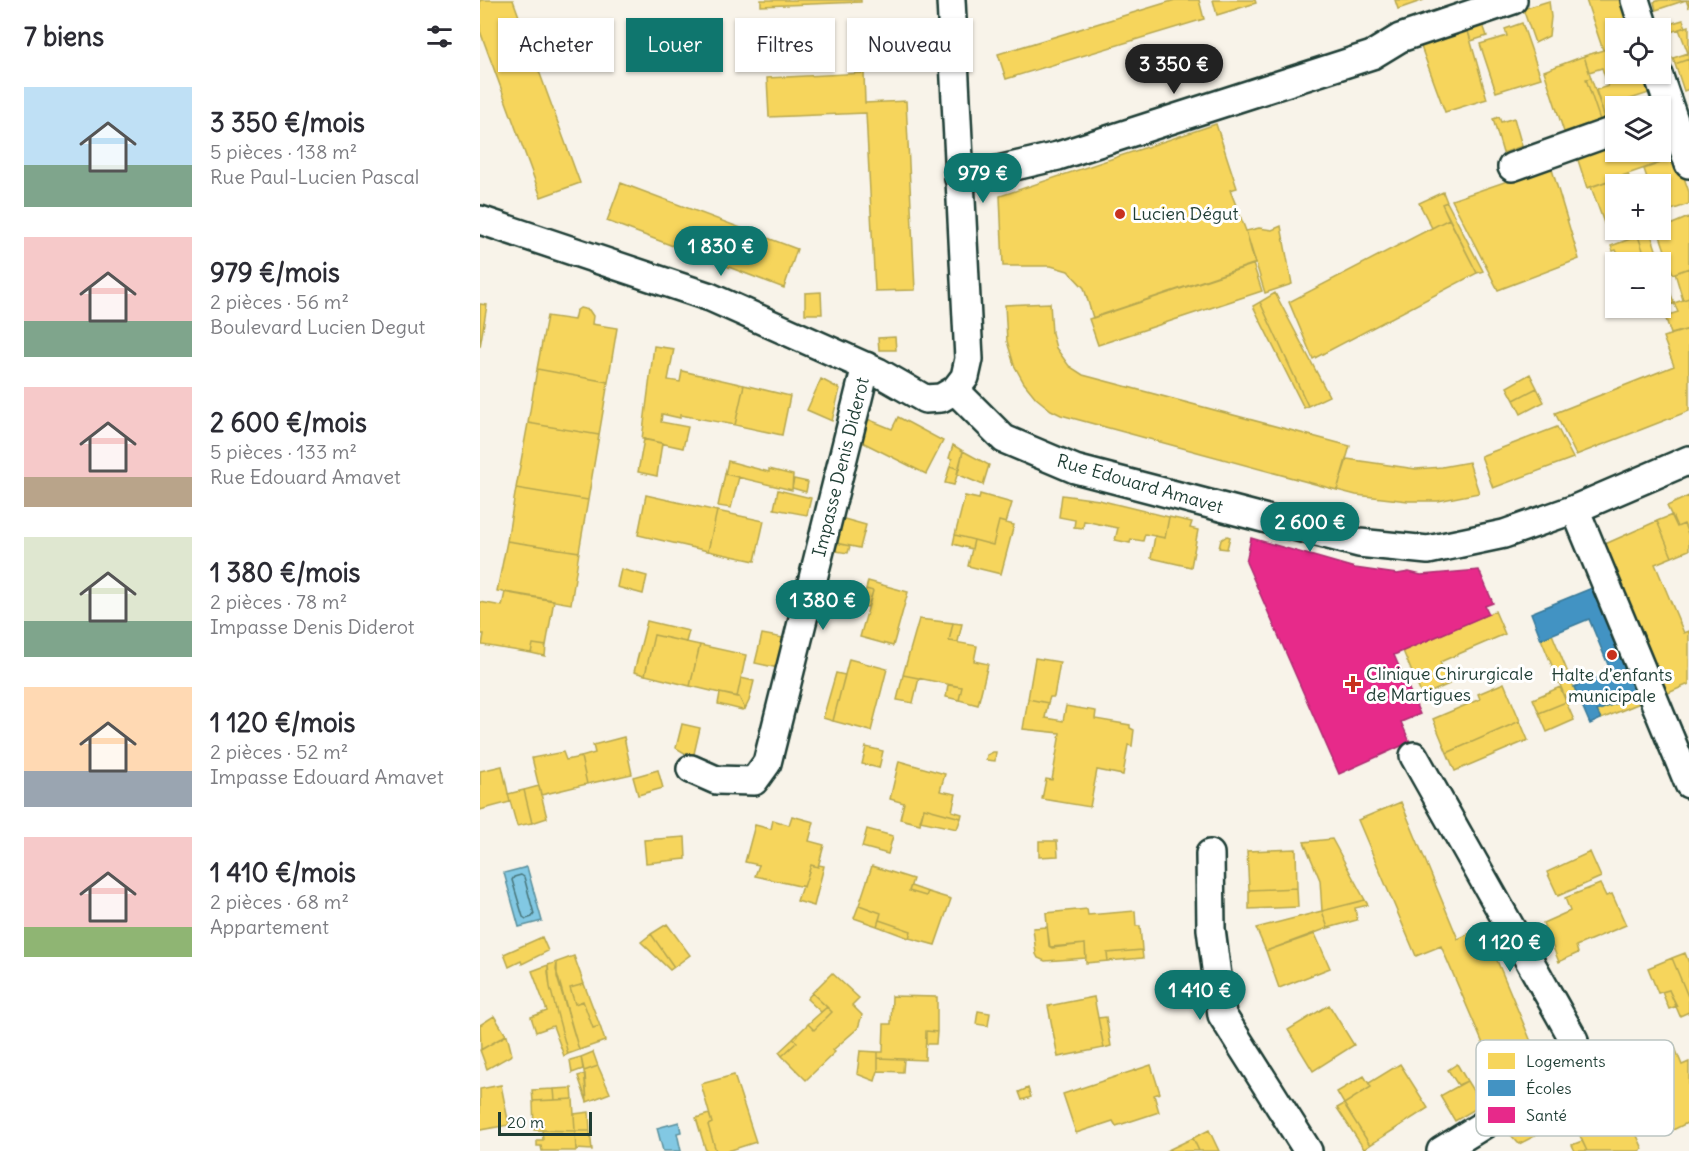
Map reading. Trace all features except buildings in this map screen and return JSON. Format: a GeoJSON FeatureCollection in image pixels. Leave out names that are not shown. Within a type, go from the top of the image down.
{"type":"FeatureCollection","features":[{"type":"Feature","properties":{"kind":"street"},"geometry":{"type":"LineString","coordinates":[[480,220],[710,297],[866,366],[925,399],[941,398],[955,390],[965,377],[969,359],[951,0]]}},
{"type":"Feature","properties":{"kind":"street"},"geometry":{"type":"LineString","coordinates":[[959,179],[1058,156],[1372,55],[1400,38],[1513,0]]}},
{"type":"Feature","properties":{"kind":"street"},"geometry":{"type":"LineString","coordinates":[[1635,0],[1641,18]]}},
{"type":"Feature","properties":{"kind":"street"},"geometry":{"type":"LineString","coordinates":[[1662,84],[1673,109],[1689,164]]}},
{"type":"Feature","properties":{"kind":"street"},"geometry":{"type":"LineString","coordinates":[[1512,167],[1605,134]]}},
{"type":"Feature","properties":{"kind":"street","name":"Impasse Denis Diderot"},"geometry":{"type":"LineString","coordinates":[[691,769],[716,780],[754,781],[767,763],[866,366]]}},
{"type":"Feature","properties":{"kind":"street","name":"Rue Edouard Amavet"},"geometry":{"type":"LineString","coordinates":[[955,390],[1004,439],[1075,468],[1359,543],[1428,549],[1504,534],[1575,509],[1689,460]]}},
{"type":"Feature","properties":{"kind":"street"},"geometry":{"type":"LineString","coordinates":[[1575,509],[1689,784]]}},
{"type":"Feature","properties":{"kind":"street"},"geometry":{"type":"LineString","coordinates":[[1414,756],[1574,1040]]}},
{"type":"Feature","properties":{"kind":"street"},"geometry":{"type":"LineString","coordinates":[[1210,854],[1211,929],[1221,1015],[1308,1151]]}},
{"type":"Feature","properties":{"kind":"street"},"geometry":{"type":"LineString","coordinates":[[1441,1151],[1476,1129]]}},
{"type":"Feature","properties":{"kind":"water"},"geometry":{"type":"Polygon","coordinates":[[[527,867],[542,921],[519,927],[504,873],[527,867]]]}},
{"type":"Feature","properties":{"kind":"water"},"geometry":{"type":"Polygon","coordinates":[[[679,1122],[681,1132],[677,1133],[681,1151],[663,1151],[657,1128],[679,1122]]]}},
{"type":"Feature","properties":{"kind":"place","name":"Lucien Dégut"},"geometry":{"type":"Point","coordinates":[1120,214]}},
{"type":"Feature","properties":{"kind":"place","name":"Halte d'enfants municipale"},"geometry":{"type":"Point","coordinates":[1612,655]}},
{"type":"Feature","properties":{"kind":"place","name":"Clinique Chirurgicale de Martigues"},"geometry":{"type":"Point","coordinates":[1353,684]}}]}
